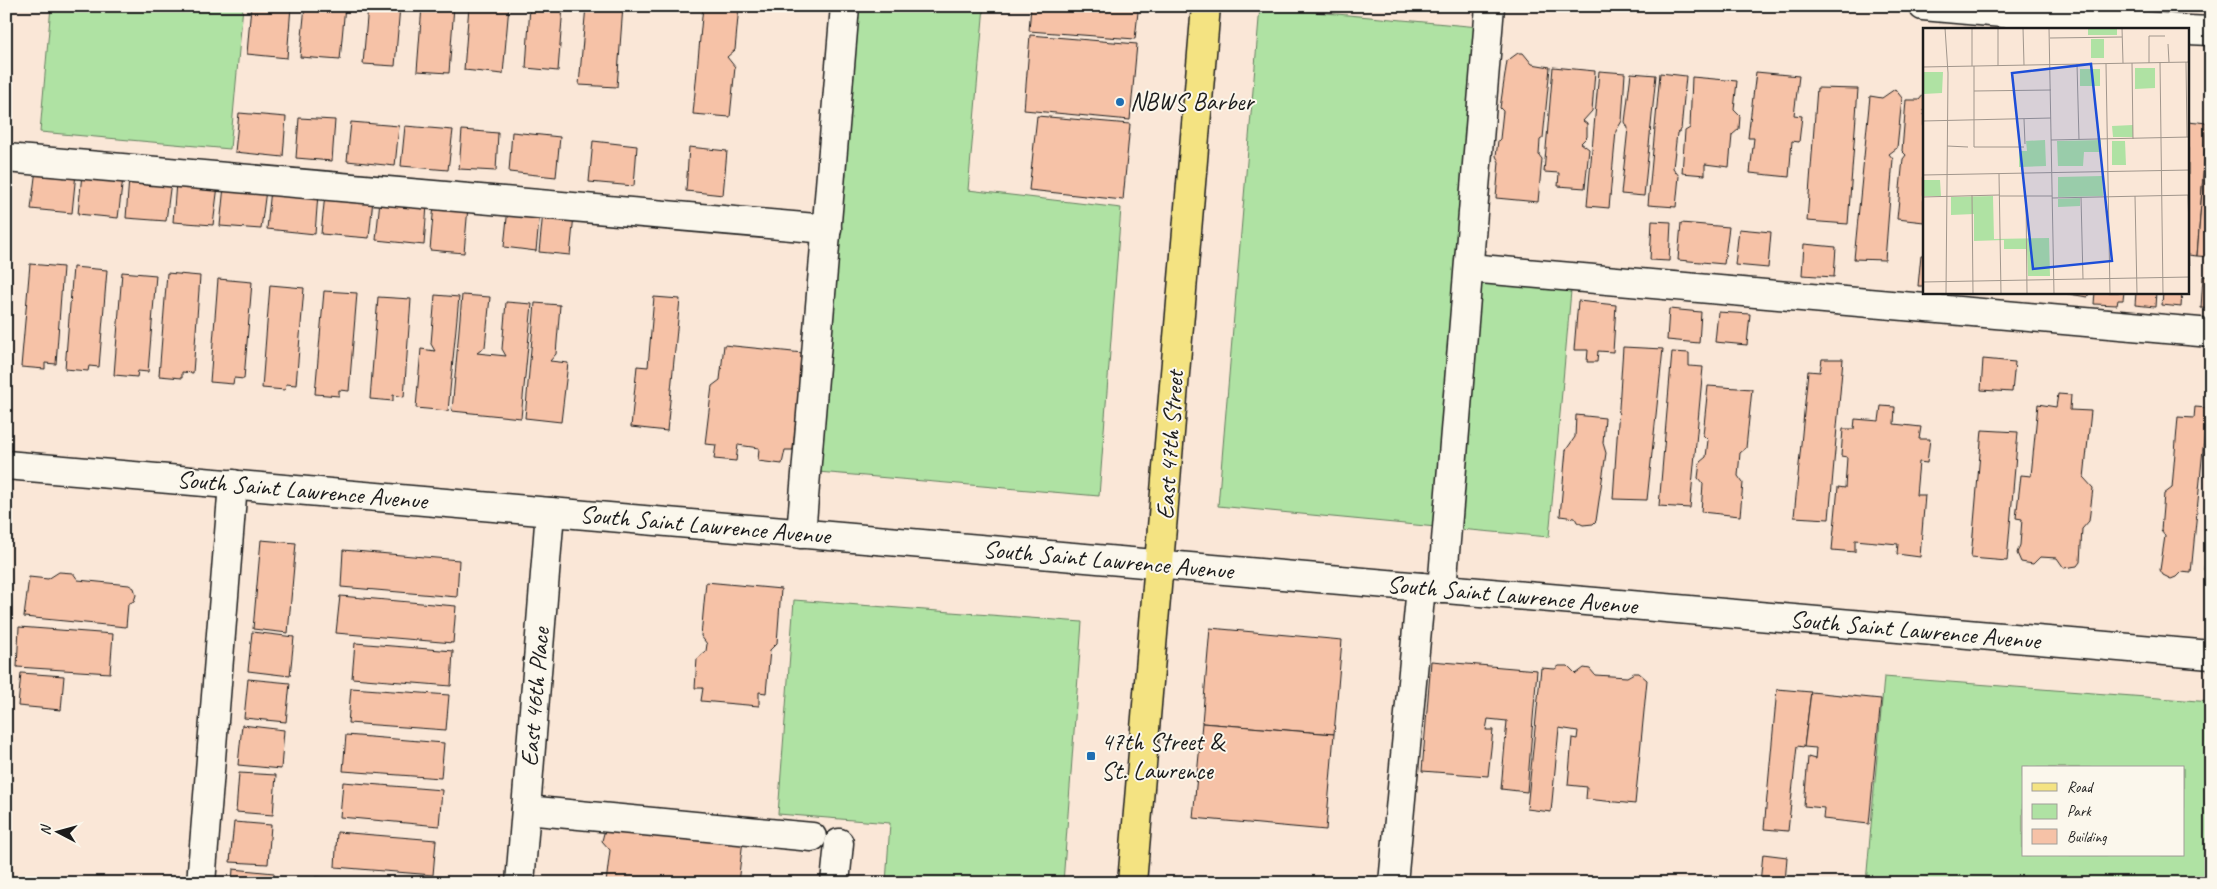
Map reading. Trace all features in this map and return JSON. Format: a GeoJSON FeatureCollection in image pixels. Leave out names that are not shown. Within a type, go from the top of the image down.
{"type":"FeatureCollection","features":[{"type":"Feature","properties":{"kind":"main road","name":"East 47th Street"},"geometry":{"type":"LineString","coordinates":[[1132,883],[1206,6]]}},
{"type":"Feature","properties":{"kind":"street"},"geometry":{"type":"LineString","coordinates":[[801,534],[845,6]]}},
{"type":"Feature","properties":{"kind":"street"},"geometry":{"type":"LineString","coordinates":[[1393,883],[1432,588],[1469,268],[1490,6]]}},
{"type":"Feature","properties":{"kind":"street"},"geometry":{"type":"LineString","coordinates":[[1923,6],[2169,28]]}},
{"type":"Feature","properties":{"kind":"street"},"geometry":{"type":"LineString","coordinates":[[2190,30],[2211,32]]}},
{"type":"Feature","properties":{"kind":"street"},"geometry":{"type":"LineString","coordinates":[[6,158],[826,229]]}},
{"type":"Feature","properties":{"kind":"street"},"geometry":{"type":"LineString","coordinates":[[1469,268],[2211,332]]}},
{"type":"Feature","properties":{"kind":"street","name":"South Saint Lawrence Avenue"},"geometry":{"type":"LineString","coordinates":[[6,464],[2211,655]]}},
{"type":"Feature","properties":{"kind":"street"},"geometry":{"type":"LineString","coordinates":[[201,883],[233,484]]}},
{"type":"Feature","properties":{"kind":"street","name":"East 46th Place"},"geometry":{"type":"LineString","coordinates":[[520,883],[550,512]]}},
{"type":"Feature","properties":{"kind":"street"},"geometry":{"type":"LineString","coordinates":[[526,810],[812,837]]}},
{"type":"Feature","properties":{"kind":"street"},"geometry":{"type":"LineString","coordinates":[[835,883],[839,843]]}},
{"type":"Feature","properties":{"kind":"green space"},"geometry":{"type":"Polygon","coordinates":[[[51,6],[243,6],[230,149],[40,132],[51,6]]]}},
{"type":"Feature","properties":{"kind":"green space"},"geometry":{"type":"Polygon","coordinates":[[[855,6],[984,6],[968,190],[1121,208],[1099,496],[818,472],[855,6]]]}},
{"type":"Feature","properties":{"kind":"green space"},"geometry":{"type":"Polygon","coordinates":[[[1260,7],[1479,27],[1436,527],[1218,506],[1260,7]]]}},
{"type":"Feature","properties":{"kind":"green space"},"geometry":{"type":"Polygon","coordinates":[[[1479,280],[1571,291],[1549,537],[1459,529],[1479,280]]]}},
{"type":"Feature","properties":{"kind":"green space"},"geometry":{"type":"Polygon","coordinates":[[[794,600],[1082,622],[1063,883],[886,883],[890,823],[778,814],[794,600]]]}},
{"type":"Feature","properties":{"kind":"green space"},"geometry":{"type":"Polygon","coordinates":[[[1884,677],[2211,702],[2211,883],[1866,883],[1884,677]]]}},
{"type":"Feature","properties":{"kind":"building"},"geometry":{"type":"Polygon","coordinates":[[[251,6],[291,6],[287,58],[247,54],[251,6]]]}},
{"type":"Feature","properties":{"kind":"building"},"geometry":{"type":"Polygon","coordinates":[[[305,6],[345,6],[340,60],[300,57],[305,6]]]}},
{"type":"Feature","properties":{"kind":"building"},"geometry":{"type":"Polygon","coordinates":[[[368,6],[400,6],[395,66],[363,64],[368,6]]]}},
{"type":"Feature","properties":{"kind":"building"},"geometry":{"type":"Polygon","coordinates":[[[422,6],[454,6],[449,73],[417,71],[422,6]]]}},
{"type":"Feature","properties":{"kind":"building"},"geometry":{"type":"Polygon","coordinates":[[[469,6],[509,6],[503,74],[464,70],[469,6]]]}},
{"type":"Feature","properties":{"kind":"building"},"geometry":{"type":"Polygon","coordinates":[[[530,6],[563,6],[558,71],[526,68],[530,6]]]}},
{"type":"Feature","properties":{"kind":"building"},"geometry":{"type":"Polygon","coordinates":[[[586,6],[623,6],[617,87],[579,85],[586,6]]]}},
{"type":"Feature","properties":{"kind":"building"},"geometry":{"type":"Polygon","coordinates":[[[703,6],[739,6],[735,50],[727,57],[735,67],[730,117],[693,114],[703,6]]]}},
{"type":"Feature","properties":{"kind":"building"},"geometry":{"type":"Polygon","coordinates":[[[1031,6],[1133,6],[1138,12],[1135,39],[1029,31],[1031,6]]]}},
{"type":"Feature","properties":{"kind":"building"},"geometry":{"type":"Polygon","coordinates":[[[1030,35],[1137,44],[1130,120],[1024,110],[1030,35]]]}},
{"type":"Feature","properties":{"kind":"building"},"geometry":{"type":"Polygon","coordinates":[[[1518,53],[1523,53],[1532,64],[1550,67],[1543,138],[1540,140],[1539,155],[1542,159],[1538,202],[1496,198],[1499,162],[1496,156],[1500,139],[1503,111],[1500,108],[1507,61],[1518,53]]]}},
{"type":"Feature","properties":{"kind":"building"},"geometry":{"type":"Polygon","coordinates":[[[1553,67],[1595,71],[1592,111],[1583,121],[1587,124],[1587,137],[1581,143],[1589,149],[1585,188],[1558,186],[1559,173],[1544,172],[1553,67]]]}},
{"type":"Feature","properties":{"kind":"building"},"geometry":{"type":"Polygon","coordinates":[[[1599,71],[1625,73],[1622,121],[1616,131],[1609,208],[1587,206],[1599,71]]]}},
{"type":"Feature","properties":{"kind":"building"},"geometry":{"type":"Polygon","coordinates":[[[1756,72],[1799,76],[1794,115],[1802,116],[1799,142],[1792,141],[1789,177],[1750,173],[1754,138],[1748,138],[1756,72]]]}},
{"type":"Feature","properties":{"kind":"building"},"geometry":{"type":"Polygon","coordinates":[[[1631,73],[1656,75],[1644,196],[1621,194],[1628,128],[1625,122],[1631,73]]]}},
{"type":"Feature","properties":{"kind":"building"},"geometry":{"type":"Polygon","coordinates":[[[1660,73],[1686,76],[1681,130],[1677,133],[1673,168],[1679,176],[1676,207],[1648,205],[1660,73]]]}},
{"type":"Feature","properties":{"kind":"building"},"geometry":{"type":"Polygon","coordinates":[[[1692,77],[1737,81],[1734,110],[1740,116],[1739,129],[1732,135],[1729,167],[1705,164],[1705,175],[1682,173],[1685,131],[1690,128],[1692,77]]]}},
{"type":"Feature","properties":{"kind":"building"},"geometry":{"type":"Polygon","coordinates":[[[1817,88],[1858,89],[1848,224],[1807,221],[1817,88]]]}},
{"type":"Feature","properties":{"kind":"building"},"geometry":{"type":"Polygon","coordinates":[[[1895,89],[1902,98],[1897,148],[1889,154],[1893,159],[1885,260],[1854,259],[1870,96],[1882,98],[1895,89]]]}},
{"type":"Feature","properties":{"kind":"building"},"geometry":{"type":"Polygon","coordinates":[[[1923,95],[1923,222],[1897,219],[1903,159],[1906,155],[1902,151],[1906,100],[1919,100],[1923,95]]]}},
{"type":"Feature","properties":{"kind":"building"},"geometry":{"type":"Polygon","coordinates":[[[239,113],[286,117],[283,157],[235,152],[239,113]]]}},
{"type":"Feature","properties":{"kind":"building"},"geometry":{"type":"Polygon","coordinates":[[[1037,116],[1130,124],[1123,200],[1029,190],[1037,116]]]}},
{"type":"Feature","properties":{"kind":"building"},"geometry":{"type":"Polygon","coordinates":[[[299,118],[335,120],[332,161],[296,158],[299,118]]]}},
{"type":"Feature","properties":{"kind":"building"},"geometry":{"type":"Polygon","coordinates":[[[2190,121],[2207,123],[2197,256],[2190,255],[2190,121]]]}},
{"type":"Feature","properties":{"kind":"building"},"geometry":{"type":"Polygon","coordinates":[[[351,122],[399,126],[395,166],[347,161],[351,122]]]}},
{"type":"Feature","properties":{"kind":"building"},"geometry":{"type":"Polygon","coordinates":[[[2207,123],[2211,123],[2211,257],[2197,256],[2207,123]]]}},
{"type":"Feature","properties":{"kind":"building"},"geometry":{"type":"Polygon","coordinates":[[[405,126],[453,130],[448,170],[401,166],[405,126]]]}},
{"type":"Feature","properties":{"kind":"building"},"geometry":{"type":"Polygon","coordinates":[[[462,130],[498,133],[496,171],[459,169],[462,130]]]}},
{"type":"Feature","properties":{"kind":"building"},"geometry":{"type":"Polygon","coordinates":[[[512,132],[560,137],[556,177],[509,172],[512,132]]]}},
{"type":"Feature","properties":{"kind":"building"},"geometry":{"type":"Polygon","coordinates":[[[593,141],[637,146],[634,186],[589,182],[593,141]]]}},
{"type":"Feature","properties":{"kind":"building"},"geometry":{"type":"Polygon","coordinates":[[[689,147],[727,151],[723,195],[686,191],[689,147]]]}},
{"type":"Feature","properties":{"kind":"building"},"geometry":{"type":"Polygon","coordinates":[[[36,169],[76,173],[72,213],[31,209],[36,169]]]}},
{"type":"Feature","properties":{"kind":"building"},"geometry":{"type":"Polygon","coordinates":[[[82,174],[123,178],[118,218],[78,214],[82,174]]]}},
{"type":"Feature","properties":{"kind":"building"},"geometry":{"type":"Polygon","coordinates":[[[129,178],[171,181],[166,221],[126,218],[129,178]]]}},
{"type":"Feature","properties":{"kind":"building"},"geometry":{"type":"Polygon","coordinates":[[[176,182],[218,186],[213,225],[173,222],[176,182]]]}},
{"type":"Feature","properties":{"kind":"building"},"geometry":{"type":"Polygon","coordinates":[[[224,186],[266,190],[261,229],[220,226],[224,186]]]}},
{"type":"Feature","properties":{"kind":"building"},"geometry":{"type":"Polygon","coordinates":[[[271,189],[318,194],[315,234],[267,229],[271,189]]]}},
{"type":"Feature","properties":{"kind":"building"},"geometry":{"type":"Polygon","coordinates":[[[325,194],[373,199],[369,238],[321,234],[325,194]]]}},
{"type":"Feature","properties":{"kind":"building"},"geometry":{"type":"Polygon","coordinates":[[[380,200],[427,205],[424,245],[376,240],[380,200]]]}},
{"type":"Feature","properties":{"kind":"building"},"geometry":{"type":"Polygon","coordinates":[[[434,204],[468,207],[464,253],[430,250],[434,204]]]}},
{"type":"Feature","properties":{"kind":"building"},"geometry":{"type":"Polygon","coordinates":[[[508,208],[540,211],[536,251],[504,247],[508,208]]]}},
{"type":"Feature","properties":{"kind":"building"},"geometry":{"type":"Polygon","coordinates":[[[543,212],[574,215],[570,255],[539,252],[543,212]]]}},
{"type":"Feature","properties":{"kind":"building"},"geometry":{"type":"Polygon","coordinates":[[[1652,221],[1671,222],[1669,261],[1650,260],[1652,221]]]}},
{"type":"Feature","properties":{"kind":"building"},"geometry":{"type":"Polygon","coordinates":[[[1681,223],[1729,227],[1724,264],[1678,260],[1681,223]]]}},
{"type":"Feature","properties":{"kind":"building"},"geometry":{"type":"Polygon","coordinates":[[[1739,229],[1771,232],[1768,268],[1735,265],[1739,229]]]}},
{"type":"Feature","properties":{"kind":"building"},"geometry":{"type":"Polygon","coordinates":[[[1804,244],[1836,247],[1834,277],[1802,275],[1804,244]]]}},
{"type":"Feature","properties":{"kind":"building"},"geometry":{"type":"Polygon","coordinates":[[[1921,255],[1923,255],[1923,286],[1918,286],[1921,255]]]}},
{"type":"Feature","properties":{"kind":"building"},"geometry":{"type":"Polygon","coordinates":[[[30,264],[63,267],[56,364],[45,363],[45,369],[21,367],[30,264]]]}},
{"type":"Feature","properties":{"kind":"building"},"geometry":{"type":"Polygon","coordinates":[[[73,267],[107,270],[99,367],[89,366],[88,371],[65,369],[73,267]]]}},
{"type":"Feature","properties":{"kind":"building"},"geometry":{"type":"Polygon","coordinates":[[[122,272],[156,275],[148,372],[138,371],[137,377],[114,375],[122,272]]]}},
{"type":"Feature","properties":{"kind":"building"},"geometry":{"type":"Polygon","coordinates":[[[167,273],[200,276],[193,373],[182,372],[182,378],[159,376],[167,273]]]}},
{"type":"Feature","properties":{"kind":"building"},"geometry":{"type":"Polygon","coordinates":[[[2203,276],[2211,277],[2211,309],[2201,308],[2203,276]]]}},
{"type":"Feature","properties":{"kind":"building"},"geometry":{"type":"Polygon","coordinates":[[[218,279],[252,282],[244,379],[234,378],[233,384],[210,382],[218,279]]]}},
{"type":"Feature","properties":{"kind":"building"},"geometry":{"type":"Polygon","coordinates":[[[270,285],[304,288],[296,385],[286,384],[285,390],[262,388],[270,285]]]}},
{"type":"Feature","properties":{"kind":"building"},"geometry":{"type":"Polygon","coordinates":[[[324,291],[357,293],[349,391],[339,390],[339,396],[315,394],[324,291]]]}},
{"type":"Feature","properties":{"kind":"building"},"geometry":{"type":"Polygon","coordinates":[[[2069,294],[2088,294],[2088,297],[2069,294]]]}},
{"type":"Feature","properties":{"kind":"building"},"geometry":{"type":"Polygon","coordinates":[[[2095,294],[2124,294],[2123,300],[2118,300],[2117,305],[2094,304],[2095,294]]]}},
{"type":"Feature","properties":{"kind":"building"},"geometry":{"type":"Polygon","coordinates":[[[2136,294],[2156,294],[2155,307],[2135,305],[2136,294]]]}},
{"type":"Feature","properties":{"kind":"building"},"geometry":{"type":"Polygon","coordinates":[[[2163,294],[2182,294],[2181,307],[2162,305],[2163,294]]]}},
{"type":"Feature","properties":{"kind":"building"},"geometry":{"type":"Polygon","coordinates":[[[435,295],[459,297],[448,411],[416,408],[421,349],[435,351],[431,344],[435,295]]]}},
{"type":"Feature","properties":{"kind":"building"},"geometry":{"type":"Polygon","coordinates":[[[462,295],[490,297],[485,347],[477,353],[506,356],[502,349],[506,302],[532,304],[521,418],[452,411],[462,295]]]}},
{"type":"Feature","properties":{"kind":"building"},"geometry":{"type":"Polygon","coordinates":[[[378,297],[411,299],[404,397],[393,395],[393,401],[370,399],[378,297]]]}},
{"type":"Feature","properties":{"kind":"building"},"geometry":{"type":"Polygon","coordinates":[[[654,297],[680,299],[667,431],[631,427],[637,366],[648,367],[654,297]]]}},
{"type":"Feature","properties":{"kind":"building"},"geometry":{"type":"Polygon","coordinates":[[[1578,301],[1616,305],[1613,352],[1598,351],[1597,362],[1587,362],[1588,350],[1574,350],[1578,301]]]}},
{"type":"Feature","properties":{"kind":"building"},"geometry":{"type":"Polygon","coordinates":[[[535,303],[560,305],[556,354],[550,361],[568,363],[561,422],[525,418],[535,303]]]}},
{"type":"Feature","properties":{"kind":"building"},"geometry":{"type":"Polygon","coordinates":[[[1669,309],[1701,312],[1699,343],[1667,340],[1669,309]]]}},
{"type":"Feature","properties":{"kind":"building"},"geometry":{"type":"Polygon","coordinates":[[[1718,312],[1750,314],[1747,345],[1715,342],[1718,312]]]}},
{"type":"Feature","properties":{"kind":"building"},"geometry":{"type":"Polygon","coordinates":[[[724,345],[803,353],[793,450],[785,450],[782,464],[758,461],[759,448],[738,445],[736,461],[714,459],[716,445],[705,444],[712,386],[720,380],[724,345]]]}},
{"type":"Feature","properties":{"kind":"building"},"geometry":{"type":"Polygon","coordinates":[[[1623,347],[1663,349],[1647,500],[1613,499],[1623,347]]]}},
{"type":"Feature","properties":{"kind":"building"},"geometry":{"type":"Polygon","coordinates":[[[1672,352],[1689,353],[1689,366],[1703,367],[1690,508],[1659,506],[1672,352]]]}},
{"type":"Feature","properties":{"kind":"building"},"geometry":{"type":"Polygon","coordinates":[[[1822,359],[1843,359],[1829,519],[1794,517],[1808,371],[1820,372],[1822,359]]]}},
{"type":"Feature","properties":{"kind":"building"},"geometry":{"type":"Polygon","coordinates":[[[1983,359],[2015,362],[2012,392],[1981,390],[1983,359]]]}},
{"type":"Feature","properties":{"kind":"building"},"geometry":{"type":"Polygon","coordinates":[[[1708,386],[1752,389],[1746,448],[1740,453],[1738,476],[1743,483],[1740,516],[1701,512],[1703,484],[1698,478],[1700,462],[1706,457],[1708,440],[1703,435],[1708,386]]]}},
{"type":"Feature","properties":{"kind":"building"},"geometry":{"type":"Polygon","coordinates":[[[2058,394],[2071,395],[2070,410],[2091,411],[2084,478],[2093,488],[2089,521],[2082,529],[2080,562],[2077,566],[2064,568],[2057,558],[2040,557],[2033,564],[2021,562],[2017,553],[2020,545],[2022,519],[2016,518],[2021,475],[2031,476],[2038,404],[2056,407],[2058,394]]]}},
{"type":"Feature","properties":{"kind":"building"},"geometry":{"type":"Polygon","coordinates":[[[1881,406],[1895,407],[1894,424],[1921,427],[1919,439],[1930,439],[1927,463],[1919,462],[1916,495],[1925,495],[1920,557],[1897,554],[1898,544],[1855,540],[1855,552],[1832,550],[1838,487],[1845,488],[1847,457],[1841,456],[1843,429],[1854,429],[1855,419],[1879,421],[1881,406]]]}},
{"type":"Feature","properties":{"kind":"building"},"geometry":{"type":"Polygon","coordinates":[[[2195,407],[2207,408],[2191,573],[2181,572],[2171,579],[2163,575],[2160,570],[2165,536],[2161,531],[2164,494],[2172,488],[2178,417],[2194,418],[2195,407]]]}},
{"type":"Feature","properties":{"kind":"building"},"geometry":{"type":"Polygon","coordinates":[[[1576,415],[1605,418],[1603,443],[1606,453],[1596,521],[1593,524],[1583,525],[1577,522],[1575,518],[1560,516],[1566,450],[1575,437],[1576,415]]]}},
{"type":"Feature","properties":{"kind":"building"},"geometry":{"type":"Polygon","coordinates":[[[1982,430],[2018,432],[2007,561],[1971,558],[1982,430]]]}},
{"type":"Feature","properties":{"kind":"building"},"geometry":{"type":"Polygon","coordinates":[[[2211,491],[2211,571],[2204,570],[2211,491]]]}},
{"type":"Feature","properties":{"kind":"building"},"geometry":{"type":"Polygon","coordinates":[[[261,540],[296,543],[288,633],[253,629],[261,540]]]}},
{"type":"Feature","properties":{"kind":"building"},"geometry":{"type":"Polygon","coordinates":[[[343,550],[459,560],[457,597],[341,587],[343,550]]]}},
{"type":"Feature","properties":{"kind":"building"},"geometry":{"type":"Polygon","coordinates":[[[59,572],[73,573],[78,580],[129,585],[134,588],[136,595],[134,601],[128,604],[126,627],[24,617],[29,577],[48,579],[59,572]]]}},
{"type":"Feature","properties":{"kind":"building"},"geometry":{"type":"Polygon","coordinates":[[[706,582],[781,589],[777,643],[770,650],[766,693],[759,692],[759,706],[701,701],[703,688],[695,688],[697,659],[706,651],[707,644],[701,636],[706,582]]]}},
{"type":"Feature","properties":{"kind":"building"},"geometry":{"type":"Polygon","coordinates":[[[340,596],[456,606],[453,643],[336,633],[340,596]]]}},
{"type":"Feature","properties":{"kind":"building"},"geometry":{"type":"Polygon","coordinates":[[[19,627],[113,634],[110,673],[17,667],[19,627]]]}},
{"type":"Feature","properties":{"kind":"building"},"geometry":{"type":"Polygon","coordinates":[[[1210,628],[1342,640],[1334,734],[1202,723],[1210,628]]]}},
{"type":"Feature","properties":{"kind":"building"},"geometry":{"type":"Polygon","coordinates":[[[252,632],[294,637],[290,676],[248,671],[252,632]]]}},
{"type":"Feature","properties":{"kind":"building"},"geometry":{"type":"Polygon","coordinates":[[[355,643],[453,651],[451,686],[352,678],[355,643]]]}},
{"type":"Feature","properties":{"kind":"building"},"geometry":{"type":"Polygon","coordinates":[[[1431,661],[1537,670],[1527,792],[1501,789],[1507,721],[1488,719],[1486,730],[1493,730],[1488,776],[1422,771],[1431,661]]]}},
{"type":"Feature","properties":{"kind":"building"},"geometry":{"type":"Polygon","coordinates":[[[1559,666],[1568,666],[1576,674],[1584,668],[1590,669],[1595,675],[1627,677],[1634,673],[1639,673],[1647,680],[1635,804],[1586,799],[1587,787],[1568,785],[1572,738],[1577,739],[1578,731],[1559,728],[1551,812],[1527,809],[1541,668],[1555,669],[1559,666]]]}},
{"type":"Feature","properties":{"kind":"building"},"geometry":{"type":"Polygon","coordinates":[[[21,673],[64,676],[61,710],[18,706],[21,673]]]}},
{"type":"Feature","properties":{"kind":"building"},"geometry":{"type":"Polygon","coordinates":[[[248,679],[290,683],[286,722],[244,718],[248,679]]]}},
{"type":"Feature","properties":{"kind":"building"},"geometry":{"type":"Polygon","coordinates":[[[351,688],[449,695],[446,730],[348,723],[351,688]]]}},
{"type":"Feature","properties":{"kind":"building"},"geometry":{"type":"Polygon","coordinates":[[[1777,689],[1811,692],[1804,747],[1797,746],[1788,831],[1764,829],[1777,689]]]}},
{"type":"Feature","properties":{"kind":"building"},"geometry":{"type":"Polygon","coordinates":[[[1811,692],[1881,699],[1869,824],[1823,819],[1824,808],[1804,806],[1808,757],[1815,759],[1816,748],[1804,747],[1811,692]]]}},
{"type":"Feature","properties":{"kind":"building"},"geometry":{"type":"Polygon","coordinates":[[[1202,723],[1334,734],[1326,830],[1193,818],[1202,723]]]}},
{"type":"Feature","properties":{"kind":"building"},"geometry":{"type":"Polygon","coordinates":[[[242,725],[284,730],[281,769],[238,765],[242,725]]]}},
{"type":"Feature","properties":{"kind":"building"},"geometry":{"type":"Polygon","coordinates":[[[346,735],[444,743],[441,778],[343,771],[346,735]]]}},
{"type":"Feature","properties":{"kind":"building"},"geometry":{"type":"Polygon","coordinates":[[[239,773],[276,775],[273,815],[236,812],[239,773]]]}},
{"type":"Feature","properties":{"kind":"building"},"geometry":{"type":"Polygon","coordinates":[[[343,782],[442,790],[439,826],[340,817],[343,782]]]}},
{"type":"Feature","properties":{"kind":"building"},"geometry":{"type":"Polygon","coordinates":[[[234,822],[271,825],[268,864],[230,862],[234,822]]]}},
{"type":"Feature","properties":{"kind":"building"},"geometry":{"type":"Polygon","coordinates":[[[605,829],[743,840],[738,883],[606,883],[610,850],[602,841],[605,829]]]}},
{"type":"Feature","properties":{"kind":"building"},"geometry":{"type":"Polygon","coordinates":[[[337,832],[436,840],[433,875],[335,867],[337,832]]]}},
{"type":"Feature","properties":{"kind":"building"},"geometry":{"type":"Polygon","coordinates":[[[1763,854],[1787,857],[1785,883],[1760,883],[1763,854]]]}},
{"type":"Feature","properties":{"kind":"building"},"geometry":{"type":"Polygon","coordinates":[[[233,869],[274,873],[274,883],[232,883],[233,869]]]}},
{"type":"Feature","properties":{"kind":"building"},"geometry":{"type":"Polygon","coordinates":[[[315,877],[380,882],[380,883],[315,883],[315,877]]]}},
{"type":"Feature","properties":{"kind":"place","name":"NBWS Barber"},"geometry":{"type":"Point","coordinates":[1120,102]}},
{"type":"Feature","properties":{"kind":"place","name":"47th Street & St. Lawrence"},"geometry":{"type":"Point","coordinates":[1091,756]}}]}
